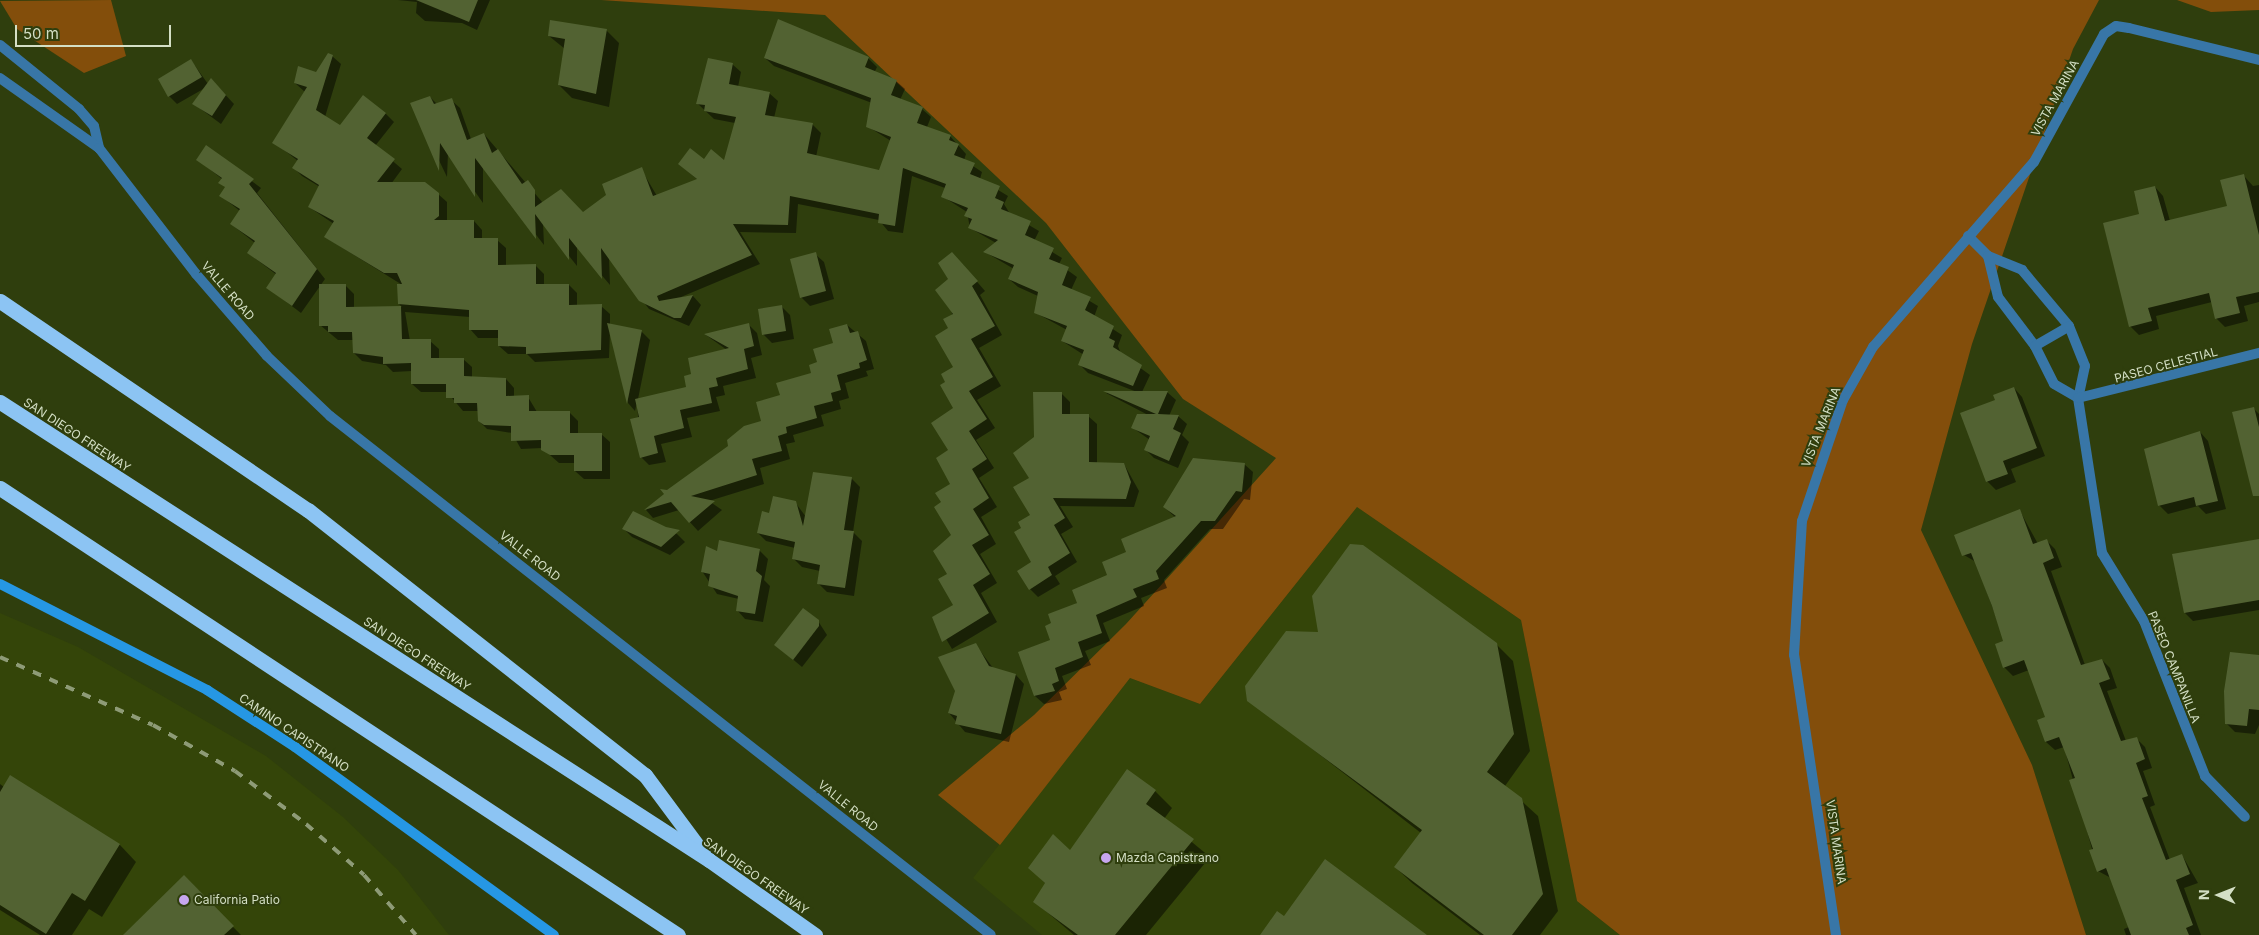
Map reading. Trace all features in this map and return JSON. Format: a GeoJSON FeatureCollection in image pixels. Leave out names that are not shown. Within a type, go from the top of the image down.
{"type":"FeatureCollection","features":[{"type":"Feature","properties":{"kind":"highway"},"geometry":{"type":"LineString","coordinates":[[0,301],[308,510],[645,775],[709,860]]}},
{"type":"Feature","properties":{"kind":"highway","name":"SAN DIEGO FREEWAY"},"geometry":{"type":"LineString","coordinates":[[0,402],[709,860],[815,935]]}},
{"type":"Feature","properties":{"kind":"highway"},"geometry":{"type":"LineString","coordinates":[[0,488],[678,935]]}},
{"type":"Feature","properties":{"kind":"main road","name":"CAMINO CAPISTRANO"},"geometry":{"type":"LineString","coordinates":[[0,584],[207,690],[295,747],[554,935]]}},
{"type":"Feature","properties":{"kind":"street","name":"VISTA MARINA"},"geometry":{"type":"LineString","coordinates":[[1836,935],[1794,655],[1802,521],[1843,400],[1874,347],[1968,236],[2034,162],[2104,34],[2116,26],[2129,28],[2259,60]]}},
{"type":"Feature","properties":{"kind":"street","name":"VALLE ROAD"},"geometry":{"type":"LineString","coordinates":[[0,45],[79,109],[94,126],[99,148]]}},
{"type":"Feature","properties":{"kind":"street","name":"VALLE ROAD"},"geometry":{"type":"LineString","coordinates":[[0,78],[99,148],[202,281],[267,356],[330,416],[991,935]]}},
{"type":"Feature","properties":{"kind":"street"},"geometry":{"type":"LineString","coordinates":[[1968,236],[1988,256],[1998,297],[2035,346],[2054,384],[2078,398]]}},
{"type":"Feature","properties":{"kind":"street","name":"PASEO CAMPANILLA"},"geometry":{"type":"LineString","coordinates":[[1988,256],[2022,270],[2069,326],[2085,366],[2078,398],[2102,553],[2144,622],[2205,776],[2245,817]]}},
{"type":"Feature","properties":{"kind":"street"},"geometry":{"type":"LineString","coordinates":[[2035,346],[2069,326]]}},
{"type":"Feature","properties":{"kind":"street","name":"PASEO CELESTIAL"},"geometry":{"type":"LineString","coordinates":[[2078,398],[2259,353]]}},
{"type":"Feature","properties":{"kind":"shaded area"},"geometry":{"type":"Polygon","coordinates":[[[111,0],[126,56],[84,73],[17,29],[0,1],[111,0]]]}},
{"type":"Feature","properties":{"kind":"shaded area"},"geometry":{"type":"Polygon","coordinates":[[[601,0],[2099,0],[2073,49],[1972,344],[1921,530],[2032,765],[2086,935],[1620,935],[1577,901],[1521,620],[1357,507],[1200,704],[1130,678],[1000,845],[938,795],[1034,715],[1126,624],[1276,458],[1183,399],[1046,223],[825,15],[601,0]]]}},
{"type":"Feature","properties":{"kind":"shaded area"},"geometry":{"type":"Polygon","coordinates":[[[2177,0],[2259,0],[2259,10],[2211,12],[2177,0]]]}},
{"type":"Feature","properties":{"kind":"shaded area"},"geometry":{"type":"Polygon","coordinates":[[[1357,507],[1521,620],[1577,901],[1620,935],[1042,935],[973,878],[1130,678],[1200,704],[1357,507]]]}},
{"type":"Feature","properties":{"kind":"shaded area"},"geometry":{"type":"Polygon","coordinates":[[[0,613],[78,647],[266,756],[343,817],[398,870],[449,935],[0,935],[0,613]]]}},
{"type":"Feature","properties":{"kind":"building"},"geometry":{"type":"Polygon","coordinates":[[[416,0],[478,0],[469,22],[416,0]]]}},
{"type":"Feature","properties":{"kind":"building"},"geometry":{"type":"Polygon","coordinates":[[[778,19],[869,57],[865,67],[897,80],[891,95],[923,107],[917,123],[951,135],[949,140],[959,144],[954,155],[975,163],[970,174],[1000,186],[995,198],[1004,202],[1001,209],[1031,221],[1025,235],[1054,248],[1049,259],[1069,267],[1062,285],[1091,297],[1085,310],[1114,326],[1109,338],[1115,341],[1113,347],[1142,365],[1133,386],[1078,365],[1084,350],[1061,341],[1067,326],[1034,313],[1038,292],[1008,279],[1014,265],[983,252],[998,240],[968,228],[972,219],[964,216],[968,208],[941,197],[946,184],[903,168],[895,226],[878,223],[879,214],[790,196],[788,225],[733,224],[752,255],[657,296],[659,301],[693,295],[681,318],[674,318],[639,301],[601,248],[602,279],[569,238],[569,260],[535,214],[536,239],[475,158],[475,197],[440,143],[439,171],[410,103],[430,96],[434,104],[452,98],[467,140],[484,133],[492,153],[498,149],[522,184],[528,180],[535,190],[535,207],[561,189],[583,212],[606,195],[602,184],[642,167],[653,196],[697,179],[678,164],[690,148],[704,159],[711,149],[724,160],[736,117],[704,111],[705,105],[696,104],[708,58],[733,63],[729,84],[770,92],[765,115],[813,123],[807,153],[879,170],[891,137],[866,127],[871,98],[764,58],[778,19]]]}},
{"type":"Feature","properties":{"kind":"building"},"geometry":{"type":"Polygon","coordinates":[[[550,20],[607,29],[596,94],[558,85],[565,39],[548,36],[550,20]]]}},
{"type":"Feature","properties":{"kind":"building"},"geometry":{"type":"Polygon","coordinates":[[[328,53],[333,55],[316,110],[340,125],[363,95],[386,113],[367,138],[395,159],[377,182],[425,182],[439,193],[439,216],[434,220],[474,220],[474,238],[498,238],[498,265],[536,264],[536,284],[569,284],[569,305],[602,304],[601,350],[526,354],[526,347],[498,346],[498,330],[469,330],[469,310],[398,304],[397,284],[402,284],[397,273],[384,273],[324,237],[334,221],[308,207],[319,185],[292,168],[298,159],[272,143],[307,87],[294,83],[298,66],[316,72],[328,53]]]}},
{"type":"Feature","properties":{"kind":"building"},"geometry":{"type":"Polygon","coordinates":[[[191,59],[202,77],[168,97],[158,79],[191,59]]]}},
{"type":"Feature","properties":{"kind":"building"},"geometry":{"type":"Polygon","coordinates":[[[211,78],[226,95],[212,116],[192,104],[211,78]]]}},
{"type":"Feature","properties":{"kind":"building"},"geometry":{"type":"Polygon","coordinates":[[[206,145],[254,179],[249,184],[317,269],[292,306],[266,288],[276,273],[247,253],[255,241],[230,224],[240,209],[219,196],[225,187],[218,183],[222,178],[196,160],[206,145]]]}},
{"type":"Feature","properties":{"kind":"building"},"geometry":{"type":"Polygon","coordinates":[[[2244,174],[2259,235],[2259,292],[2236,297],[2240,313],[2215,319],[2209,293],[2148,308],[2152,321],[2129,327],[2103,223],[2139,214],[2134,191],[2155,186],[2165,221],[2227,206],[2220,180],[2244,174]]]}},
{"type":"Feature","properties":{"kind":"building"},"geometry":{"type":"Polygon","coordinates":[[[816,252],[826,291],[800,298],[790,259],[816,252]]]}},
{"type":"Feature","properties":{"kind":"building"},"geometry":{"type":"Polygon","coordinates":[[[952,252],[978,281],[972,286],[995,326],[971,339],[993,377],[969,391],[987,419],[969,431],[987,459],[972,469],[989,498],[973,509],[989,535],[972,545],[990,574],[973,585],[989,613],[942,642],[932,617],[953,605],[938,579],[947,574],[933,551],[951,535],[934,507],[941,502],[935,493],[950,484],[936,458],[948,450],[931,423],[953,408],[940,385],[945,382],[941,374],[953,367],[935,336],[948,328],[943,319],[953,314],[935,290],[948,279],[938,263],[952,252]]]}},
{"type":"Feature","properties":{"kind":"building"},"geometry":{"type":"Polygon","coordinates":[[[319,284],[346,284],[346,307],[401,306],[402,339],[431,339],[431,358],[464,358],[464,376],[506,378],[506,396],[529,395],[529,411],[570,411],[570,433],[602,433],[602,471],[574,471],[574,455],[550,455],[541,450],[541,440],[511,441],[511,426],[484,425],[478,421],[477,403],[454,403],[454,398],[446,398],[446,384],[411,384],[411,363],[383,364],[383,357],[353,353],[352,332],[328,332],[328,326],[319,326],[319,284]]]}},
{"type":"Feature","properties":{"kind":"building"},"geometry":{"type":"Polygon","coordinates":[[[782,305],[786,331],[762,335],[758,309],[782,305]]]}},
{"type":"Feature","properties":{"kind":"building"},"geometry":{"type":"Polygon","coordinates":[[[607,323],[642,330],[627,404],[607,323]]]}},
{"type":"Feature","properties":{"kind":"building"},"geometry":{"type":"Polygon","coordinates":[[[749,323],[754,346],[744,349],[748,369],[716,378],[718,386],[709,388],[712,403],[680,410],[684,428],[654,436],[658,453],[640,458],[630,419],[639,417],[635,399],[686,387],[684,376],[691,374],[688,358],[729,348],[704,334],[749,323]]]}},
{"type":"Feature","properties":{"kind":"building"},"geometry":{"type":"Polygon","coordinates":[[[847,324],[850,333],[858,331],[867,360],[859,363],[860,368],[837,375],[841,390],[831,393],[833,401],[814,406],[817,418],[786,427],[787,433],[778,436],[782,451],[752,459],[757,475],[691,496],[715,501],[689,523],[671,502],[644,510],[664,494],[660,489],[667,490],[728,446],[727,440],[744,426],[761,421],[756,402],[780,395],[776,383],[811,373],[809,365],[817,362],[813,349],[833,343],[829,329],[847,324]]]}},
{"type":"Feature","properties":{"kind":"building"},"geometry":{"type":"Polygon","coordinates":[[[2014,387],[2037,448],[2003,461],[2008,474],[1986,482],[1960,413],[1995,400],[1993,395],[2014,387]]]}},
{"type":"Feature","properties":{"kind":"building"},"geometry":{"type":"Polygon","coordinates":[[[1103,391],[1168,391],[1158,414],[1179,415],[1173,429],[1181,433],[1169,461],[1144,450],[1150,436],[1131,428],[1137,414],[1156,414],[1103,391]]]}},
{"type":"Feature","properties":{"kind":"building"},"geometry":{"type":"Polygon","coordinates":[[[1033,392],[1062,392],[1062,414],[1089,414],[1089,462],[1124,463],[1131,482],[1126,499],[1053,498],[1065,518],[1054,525],[1070,553],[1048,567],[1052,575],[1029,590],[1017,571],[1031,562],[1014,532],[1021,528],[1018,522],[1030,515],[1013,487],[1029,478],[1013,453],[1034,437],[1033,392]]]}},
{"type":"Feature","properties":{"kind":"building"},"geometry":{"type":"Polygon","coordinates":[[[2254,407],[2259,427],[2259,496],[2253,496],[2232,412],[2254,407]]]}},
{"type":"Feature","properties":{"kind":"building"},"geometry":{"type":"Polygon","coordinates":[[[2200,431],[2218,501],[2196,506],[2194,497],[2158,506],[2144,449],[2200,431]]]}},
{"type":"Feature","properties":{"kind":"building"},"geometry":{"type":"Polygon","coordinates":[[[1193,458],[1245,463],[1242,492],[1236,491],[1215,521],[1201,521],[1156,571],[1159,579],[1133,589],[1137,597],[1096,615],[1102,633],[1078,642],[1083,657],[1055,668],[1059,681],[1052,684],[1055,691],[1034,696],[1018,652],[1050,640],[1045,626],[1051,623],[1048,614],[1077,603],[1072,590],[1107,575],[1102,562],[1126,552],[1121,539],[1176,516],[1163,507],[1193,458]]]}},
{"type":"Feature","properties":{"kind":"building"},"geometry":{"type":"Polygon","coordinates":[[[813,472],[852,477],[844,530],[854,531],[845,588],[817,584],[820,565],[792,559],[795,542],[757,533],[762,511],[769,513],[773,496],[796,501],[803,526],[813,472]]]}},
{"type":"Feature","properties":{"kind":"building"},"geometry":{"type":"Polygon","coordinates":[[[2020,509],[2033,544],[2047,539],[2054,558],[2043,563],[2081,665],[2102,659],[2110,679],[2099,683],[2121,741],[2137,737],[2145,759],[2136,763],[2148,796],[2142,798],[2166,860],[2182,854],[2190,874],[2176,880],[2193,925],[2186,928],[2189,935],[2131,935],[2106,868],[2097,872],[2089,850],[2093,849],[2069,780],[2075,778],[2059,737],[2045,742],[2037,720],[2045,717],[2024,660],[2003,668],[1995,644],[2003,641],[1992,606],[1971,553],[1962,556],[1954,535],[2020,509]]]}},
{"type":"Feature","properties":{"kind":"building"},"geometry":{"type":"Polygon","coordinates":[[[633,511],[666,527],[680,530],[661,547],[622,529],[633,511]]]}},
{"type":"Feature","properties":{"kind":"building"},"geometry":{"type":"Polygon","coordinates":[[[2259,539],[2259,600],[2184,613],[2172,554],[2259,539]]]}},
{"type":"Feature","properties":{"kind":"building"},"geometry":{"type":"Polygon","coordinates":[[[719,540],[760,549],[756,571],[762,576],[755,614],[736,611],[738,596],[708,586],[710,574],[701,572],[706,546],[717,551],[719,540]]]}},
{"type":"Feature","properties":{"kind":"building"},"geometry":{"type":"Polygon","coordinates":[[[1350,544],[1363,545],[1497,643],[1514,734],[1487,772],[1522,798],[1543,894],[1512,935],[1484,935],[1394,867],[1422,830],[1247,701],[1245,686],[1286,631],[1318,632],[1312,596],[1350,544]]]}},
{"type":"Feature","properties":{"kind":"building"},"geometry":{"type":"Polygon","coordinates":[[[803,608],[819,620],[819,626],[793,660],[774,645],[803,608]]]}},
{"type":"Feature","properties":{"kind":"building"},"geometry":{"type":"Polygon","coordinates":[[[976,643],[989,666],[1016,674],[1001,734],[955,724],[957,716],[948,713],[955,691],[938,657],[976,643]]]}},
{"type":"Feature","properties":{"kind":"building"},"geometry":{"type":"Polygon","coordinates":[[[2230,652],[2259,655],[2259,710],[2249,709],[2247,726],[2225,724],[2224,691],[2230,652]]]}},
{"type":"Feature","properties":{"kind":"building","name":"Mazda Capistrano"},"geometry":{"type":"Polygon","coordinates":[[[1127,769],[1156,790],[1146,804],[1194,839],[1115,935],[1078,935],[1033,902],[1045,883],[1028,868],[1053,834],[1070,850],[1127,769]]]}},
{"type":"Feature","properties":{"kind":"building"},"geometry":{"type":"Polygon","coordinates":[[[10,775],[120,844],[85,901],[72,893],[46,934],[0,905],[0,792],[10,775]]]}},
{"type":"Feature","properties":{"kind":"building"},"geometry":{"type":"Polygon","coordinates":[[[1325,859],[1427,935],[1260,935],[1277,911],[1284,916],[1325,859]]]}},
{"type":"Feature","properties":{"kind":"building","name":"California Patio"},"geometry":{"type":"Polygon","coordinates":[[[184,875],[234,926],[224,935],[123,935],[184,875]]]}},
{"type":"Feature","properties":{"kind":"railway"},"geometry":{"type":"LineString","coordinates":[[0,657],[153,725],[235,771],[306,824],[364,875],[416,935]]}},
{"type":"Feature","properties":{"kind":"place","name":"Mazda Capistrano"},"geometry":{"type":"Point","coordinates":[1106,858]}},
{"type":"Feature","properties":{"kind":"place","name":"California Patio"},"geometry":{"type":"Point","coordinates":[184,900]}}]}
